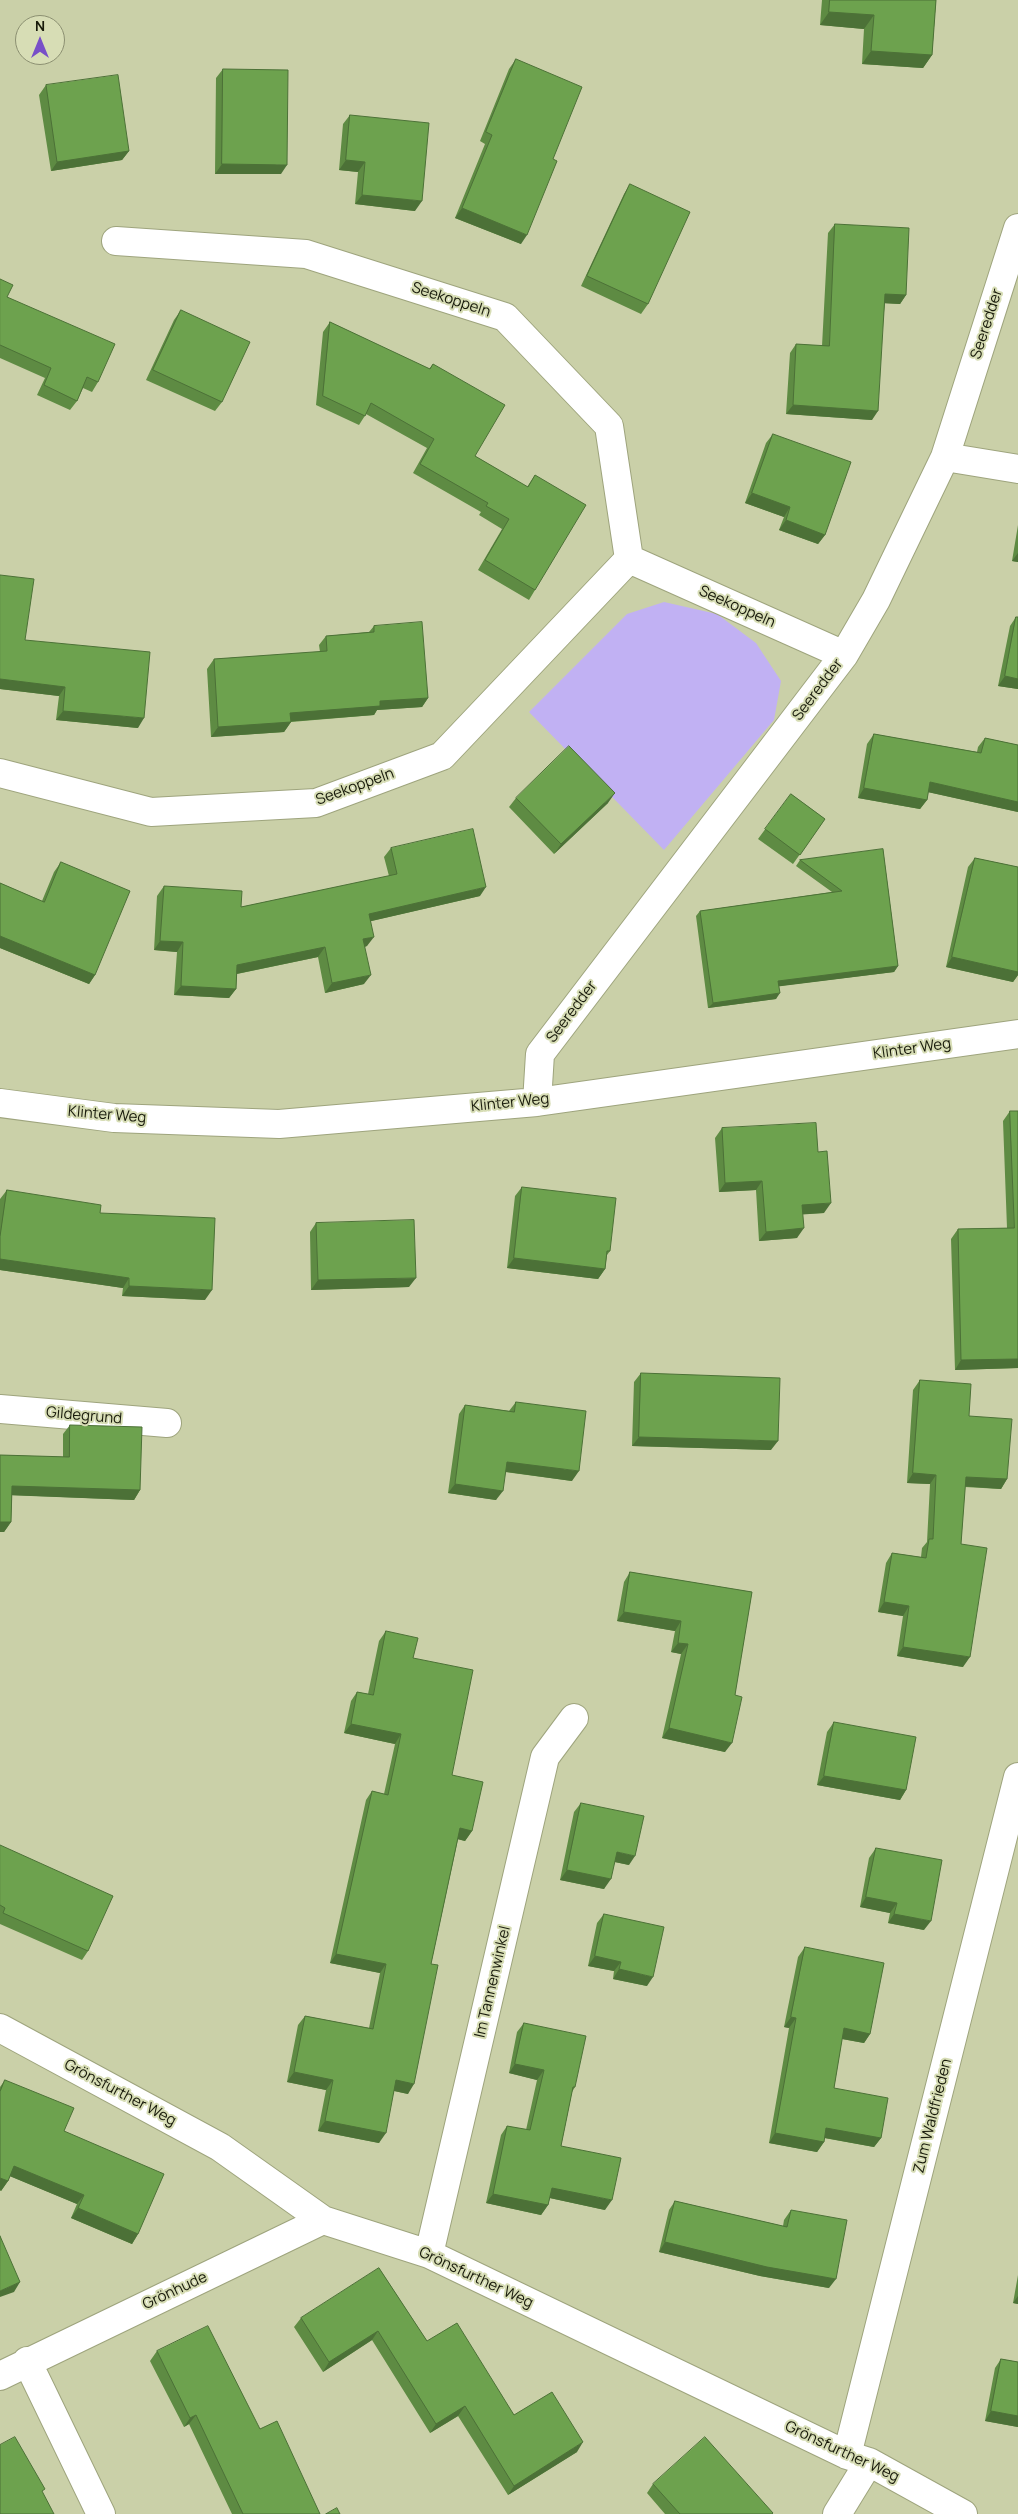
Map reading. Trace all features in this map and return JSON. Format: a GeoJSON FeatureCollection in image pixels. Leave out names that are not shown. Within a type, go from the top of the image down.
{"type":"FeatureCollection","features":[{"type":"Feature","properties":{"kind":"street","name":"Seeredder"},"geometry":{"type":"LineString","coordinates":[[537,1102],[540,1054],[844,655],[876,600],[945,457],[1018,228]]}},
{"type":"Feature","properties":{"kind":"street","name":"Seekoppeln"},"geometry":{"type":"LineString","coordinates":[[116,241],[306,254],[505,317],[608,426],[629,560]]}},
{"type":"Feature","properties":{"kind":"street"},"geometry":{"type":"LineString","coordinates":[[945,457],[1018,469]]}},
{"type":"Feature","properties":{"kind":"street","name":"Seekoppeln"},"geometry":{"type":"LineString","coordinates":[[629,560],[844,655]]}},
{"type":"Feature","properties":{"kind":"street","name":"Seekoppeln"},"geometry":{"type":"LineString","coordinates":[[0,773],[151,812],[316,804],[442,756],[629,560]]}},
{"type":"Feature","properties":{"kind":"street","name":"Klinter Weg"},"geometry":{"type":"LineString","coordinates":[[0,1104],[114,1118],[279,1124],[537,1102],[1018,1034]]}},
{"type":"Feature","properties":{"kind":"street","name":"Gildegrund"},"geometry":{"type":"LineString","coordinates":[[0,1409],[167,1423]]}},
{"type":"Feature","properties":{"kind":"street","name":"Im Tannenwinkel"},"geometry":{"type":"LineString","coordinates":[[429,2254],[545,1758],[574,1718]]}},
{"type":"Feature","properties":{"kind":"street","name":"Zum Waldfrieden"},"geometry":{"type":"LineString","coordinates":[[838,2514],[858,2459],[1018,1777]]}},
{"type":"Feature","properties":{"kind":"street","name":"Grönsfurther Weg"},"geometry":{"type":"LineString","coordinates":[[0,2028],[220,2147],[324,2220],[429,2254],[858,2459],[963,2514]]}},
{"type":"Feature","properties":{"kind":"street","name":"Grönhude"},"geometry":{"type":"LineString","coordinates":[[0,2376],[27,2361],[324,2220]]}},
{"type":"Feature","properties":{"kind":"street"},"geometry":{"type":"LineString","coordinates":[[27,2361],[101,2514]]}},
{"type":"Feature","properties":{"kind":"shaded area"},"geometry":{"type":"Polygon","coordinates":[[[664,602],[717,614],[756,643],[781,681],[774,720],[664,850],[529,712],[627,614],[664,602]]]}},
{"type":"Feature","properties":{"kind":"building"},"geometry":{"type":"Polygon","coordinates":[[[830,0],[936,0],[932,55],[871,51],[874,15],[829,12],[830,0]]]}},
{"type":"Feature","properties":{"kind":"building"},"geometry":{"type":"Polygon","coordinates":[[[516,59],[582,87],[553,159],[557,161],[527,235],[462,208],[492,135],[486,132],[516,59]]]}},
{"type":"Feature","properties":{"kind":"building"},"geometry":{"type":"Polygon","coordinates":[[[223,69],[288,70],[287,165],[222,164],[223,69]]]}},
{"type":"Feature","properties":{"kind":"building"},"geometry":{"type":"Polygon","coordinates":[[[118,75],[129,151],[57,162],[46,85],[118,75]]]}},
{"type":"Feature","properties":{"kind":"building"},"geometry":{"type":"Polygon","coordinates":[[[350,115],[429,123],[422,201],[362,195],[365,162],[346,160],[350,115]]]}},
{"type":"Feature","properties":{"kind":"building"},"geometry":{"type":"Polygon","coordinates":[[[630,184],[690,212],[648,304],[587,276],[630,184]]]}},
{"type":"Feature","properties":{"kind":"building"},"geometry":{"type":"Polygon","coordinates":[[[835,224],[909,228],[906,295],[885,294],[878,411],[793,405],[796,344],[829,346],[835,224]]]}},
{"type":"Feature","properties":{"kind":"building"},"geometry":{"type":"Polygon","coordinates":[[[0,279],[13,285],[7,297],[115,344],[98,382],[87,377],[77,401],[44,385],[51,368],[0,345],[0,279]]]}},
{"type":"Feature","properties":{"kind":"building"},"geometry":{"type":"Polygon","coordinates":[[[181,310],[250,342],[222,402],[153,370],[181,310]]]}},
{"type":"Feature","properties":{"kind":"building"},"geometry":{"type":"Polygon","coordinates":[[[330,322],[430,369],[433,364],[505,405],[475,456],[528,487],[535,475],[586,505],[535,590],[485,560],[509,519],[486,506],[488,503],[420,464],[434,439],[371,403],[365,416],[323,396],[330,322]]]}},
{"type":"Feature","properties":{"kind":"building"},"geometry":{"type":"Polygon","coordinates":[[[773,434],[851,462],[825,535],[786,520],[790,507],[752,493],[773,434]]]}},
{"type":"Feature","properties":{"kind":"building"},"geometry":{"type":"Polygon","coordinates":[[[0,575],[34,579],[25,640],[150,652],[144,718],[63,711],[65,687],[0,679],[0,575]]]}},
{"type":"Feature","properties":{"kind":"building"},"geometry":{"type":"Polygon","coordinates":[[[1016,617],[1018,617],[1018,679],[1005,676],[1016,617]]]}},
{"type":"Feature","properties":{"kind":"building"},"geometry":{"type":"Polygon","coordinates":[[[422,622],[428,698],[380,701],[380,706],[290,713],[291,722],[218,727],[214,659],[327,651],[326,636],[374,632],[374,626],[422,622]]]}},
{"type":"Feature","properties":{"kind":"building"},"geometry":{"type":"Polygon","coordinates":[[[874,734],[981,753],[985,738],[1018,745],[1018,802],[930,782],[927,800],[864,788],[874,734]]]}},
{"type":"Feature","properties":{"kind":"building"},"geometry":{"type":"Polygon","coordinates":[[[569,746],[615,793],[561,844],[516,798],[569,746]]]}},
{"type":"Feature","properties":{"kind":"building"},"geometry":{"type":"Polygon","coordinates":[[[791,794],[825,819],[800,855],[765,829],[791,794]]]}},
{"type":"Feature","properties":{"kind":"building"},"geometry":{"type":"Polygon","coordinates":[[[473,829],[486,887],[369,914],[374,937],[363,939],[371,975],[332,983],[325,947],[237,965],[236,989],[181,986],[183,942],[160,941],[164,886],[242,891],[241,907],[397,874],[391,848],[473,829]]]}},
{"type":"Feature","properties":{"kind":"building"},"geometry":{"type":"Polygon","coordinates":[[[883,849],[898,966],[778,981],[780,993],[713,1003],[700,911],[842,891],[800,860],[883,849]]]}},
{"type":"Feature","properties":{"kind":"building"},"geometry":{"type":"Polygon","coordinates":[[[975,858],[1018,867],[1018,972],[952,957],[975,858]]]}},
{"type":"Feature","properties":{"kind":"building"},"geometry":{"type":"Polygon","coordinates":[[[61,862],[130,891],[95,975],[0,936],[0,883],[44,902],[61,862]]]}},
{"type":"Feature","properties":{"kind":"building"},"geometry":{"type":"Polygon","coordinates":[[[1010,1111],[1018,1111],[1018,1359],[961,1360],[958,1229],[1014,1228],[1010,1111]]]}},
{"type":"Feature","properties":{"kind":"building"},"geometry":{"type":"Polygon","coordinates":[[[816,1123],[818,1152],[827,1151],[831,1203],[802,1205],[804,1228],[766,1232],[762,1181],[725,1183],[722,1128],[816,1123]]]}},
{"type":"Feature","properties":{"kind":"building"},"geometry":{"type":"Polygon","coordinates":[[[522,1187],[616,1198],[610,1251],[607,1251],[605,1269],[514,1258],[522,1187]]]}},
{"type":"Feature","properties":{"kind":"building"},"geometry":{"type":"Polygon","coordinates":[[[7,1190],[101,1205],[100,1213],[215,1218],[212,1290],[129,1286],[129,1278],[0,1259],[0,1237],[7,1190]]]}},
{"type":"Feature","properties":{"kind":"building"},"geometry":{"type":"Polygon","coordinates":[[[414,1220],[416,1278],[318,1280],[316,1223],[414,1220]]]}},
{"type":"Feature","properties":{"kind":"building"},"geometry":{"type":"Polygon","coordinates":[[[641,1373],[780,1378],[778,1441],[639,1437],[641,1373]]]}},
{"type":"Feature","properties":{"kind":"building"},"geometry":{"type":"Polygon","coordinates":[[[920,1380],[971,1384],[969,1416],[1012,1419],[1007,1479],[966,1477],[961,1544],[987,1548],[970,1657],[903,1647],[909,1606],[884,1602],[892,1553],[926,1558],[929,1539],[933,1539],[936,1475],[913,1473],[920,1380]]]}},
{"type":"Feature","properties":{"kind":"building"},"geometry":{"type":"Polygon","coordinates":[[[516,1402],[586,1411],[579,1471],[507,1462],[503,1491],[455,1484],[465,1405],[514,1412],[516,1402]]]}},
{"type":"Feature","properties":{"kind":"building"},"geometry":{"type":"Polygon","coordinates":[[[70,1425],[142,1427],[140,1490],[12,1486],[11,1522],[0,1522],[0,1455],[69,1457],[70,1425]]]}},
{"type":"Feature","properties":{"kind":"building"},"geometry":{"type":"Polygon","coordinates":[[[630,1572],[752,1592],[735,1695],[742,1697],[732,1743],[669,1728],[688,1644],[678,1643],[681,1621],[624,1612],[630,1572]]]}},
{"type":"Feature","properties":{"kind":"building"},"geometry":{"type":"Polygon","coordinates":[[[386,1631],[418,1638],[413,1658],[473,1670],[452,1775],[483,1782],[472,1831],[460,1828],[431,1964],[438,1965],[414,2084],[396,2080],[386,2133],[325,2121],[333,2080],[294,2072],[305,2016],[373,2029],[386,1964],[336,1954],[372,1791],[388,1795],[401,1734],[351,1724],[357,1692],[373,1695],[386,1631]]]}},
{"type":"Feature","properties":{"kind":"building"},"geometry":{"type":"Polygon","coordinates":[[[834,1722],[916,1737],[906,1790],[824,1776],[834,1722]]]}},
{"type":"Feature","properties":{"kind":"building"},"geometry":{"type":"Polygon","coordinates":[[[581,1803],[644,1816],[635,1856],[617,1852],[611,1879],[567,1870],[581,1803]]]}},
{"type":"Feature","properties":{"kind":"building"},"geometry":{"type":"Polygon","coordinates":[[[0,1845],[113,1896],[88,1951],[3,1913],[5,1908],[0,1905],[0,1845]]]}},
{"type":"Feature","properties":{"kind":"building"},"geometry":{"type":"Polygon","coordinates":[[[876,1848],[942,1860],[931,1921],[894,1914],[897,1903],[866,1897],[876,1848]]]}},
{"type":"Feature","properties":{"kind":"building"},"geometry":{"type":"Polygon","coordinates":[[[604,1914],[664,1927],[653,1977],[619,1969],[621,1962],[595,1956],[604,1914]]]}},
{"type":"Feature","properties":{"kind":"building"},"geometry":{"type":"Polygon","coordinates":[[[805,1947],[884,1963],[870,2034],[844,2028],[834,2088],[888,2098],[881,2138],[826,2128],[824,2142],[775,2133],[796,2018],[791,2017],[805,1947]]]}},
{"type":"Feature","properties":{"kind":"building"},"geometry":{"type":"Polygon","coordinates":[[[524,2023],[586,2036],[561,2146],[621,2158],[612,2200],[552,2188],[548,2205],[493,2194],[507,2126],[530,2130],[544,2070],[515,2064],[524,2023]]]}},
{"type":"Feature","properties":{"kind":"building"},"geometry":{"type":"Polygon","coordinates":[[[5,2080],[74,2108],[64,2131],[164,2174],[138,2234],[78,2208],[84,2195],[14,2166],[8,2181],[0,2178],[0,2092],[5,2080]]]}},
{"type":"Feature","properties":{"kind":"building"},"geometry":{"type":"Polygon","coordinates":[[[675,2201],[787,2227],[791,2210],[847,2220],[836,2279],[767,2267],[665,2242],[675,2201]]]}},
{"type":"Feature","properties":{"kind":"building"},"geometry":{"type":"Polygon","coordinates":[[[0,2236],[20,2282],[0,2291],[0,2236]]]}},
{"type":"Feature","properties":{"kind":"building"},"geometry":{"type":"Polygon","coordinates":[[[379,2268],[427,2341],[457,2323],[514,2415],[552,2392],[583,2442],[514,2486],[465,2406],[436,2424],[378,2331],[329,2362],[301,2318],[379,2268]]]}},
{"type":"Feature","properties":{"kind":"building"},"geometry":{"type":"Polygon","coordinates":[[[208,2326],[260,2429],[277,2421],[320,2514],[243,2514],[196,2415],[190,2418],[157,2351],[208,2326]]]}},
{"type":"Feature","properties":{"kind":"building"},"geometry":{"type":"Polygon","coordinates":[[[1001,2359],[1018,2362],[1018,2416],[991,2411],[1001,2359]]]}},
{"type":"Feature","properties":{"kind":"building"},"geometry":{"type":"Polygon","coordinates":[[[15,2437],[45,2489],[42,2491],[54,2514],[0,2514],[0,2445],[15,2437]]]}},
{"type":"Feature","properties":{"kind":"building"},"geometry":{"type":"Polygon","coordinates":[[[705,2437],[772,2514],[680,2514],[653,2484],[705,2437]]]}},
{"type":"Feature","properties":{"kind":"building"},"geometry":{"type":"Polygon","coordinates":[[[337,2508],[340,2514],[326,2514],[337,2508]]]}}]}
